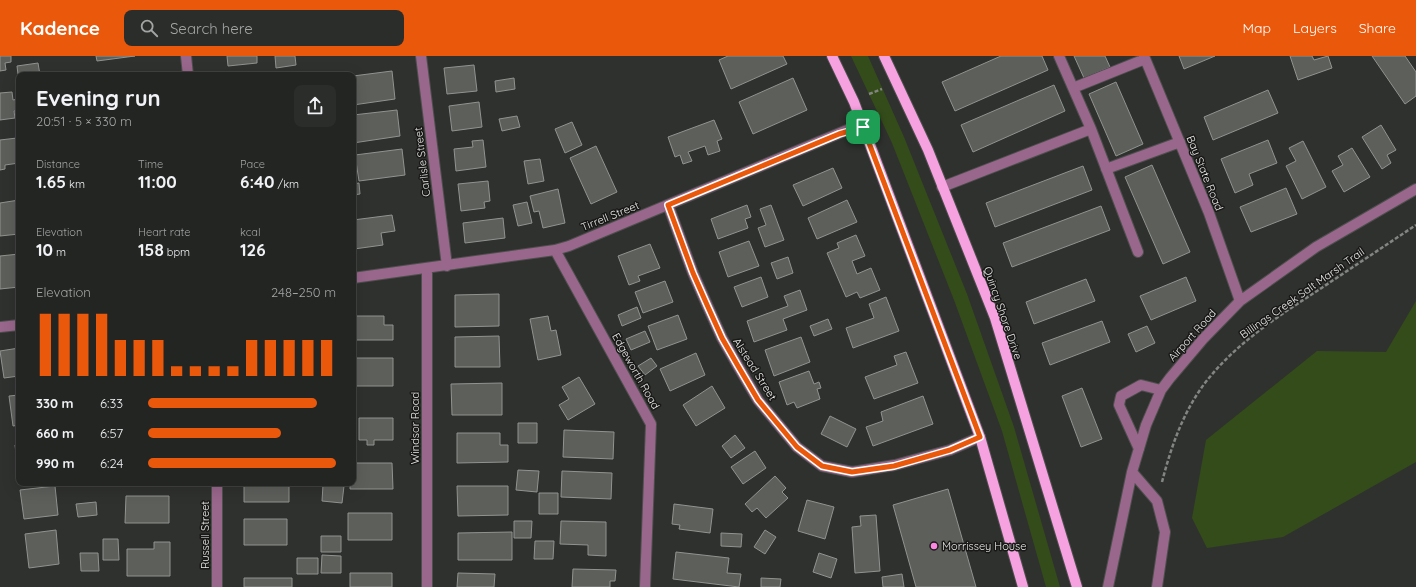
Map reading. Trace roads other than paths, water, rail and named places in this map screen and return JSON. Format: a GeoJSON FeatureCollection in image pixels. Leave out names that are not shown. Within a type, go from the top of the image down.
{"type":"FeatureCollection","features":[{"type":"Feature","properties":{"kind":"main road"},"geometry":{"type":"LineString","coordinates":[[832,56],[854,102],[980,437],[1023,587]]}},
{"type":"Feature","properties":{"kind":"main road","name":"Quincy Shore Drive"},"geometry":{"type":"LineString","coordinates":[[884,56],[928,150],[994,318],[1077,587]]}},
{"type":"Feature","properties":{"kind":"street"},"geometry":{"type":"LineString","coordinates":[[186,56],[188,72]]}},
{"type":"Feature","properties":{"kind":"street","name":"Carlisle Street"},"geometry":{"type":"LineString","coordinates":[[421,56],[447,266]]}},
{"type":"Feature","properties":{"kind":"street"},"geometry":{"type":"LineString","coordinates":[[1059,56],[1091,129],[1138,252]]}},
{"type":"Feature","properties":{"kind":"street"},"geometry":{"type":"LineString","coordinates":[[1073,88],[1144,57]]}},
{"type":"Feature","properties":{"kind":"street","name":"Bay State Road"},"geometry":{"type":"LineString","coordinates":[[1144,57],[1209,213],[1240,301]]}},
{"type":"Feature","properties":{"kind":"street","name":"Tirrell Street"},"geometry":{"type":"LineString","coordinates":[[356,278],[427,269],[555,250],[569,246],[839,134],[863,127]]}},
{"type":"Feature","properties":{"kind":"street"},"geometry":{"type":"LineString","coordinates":[[942,187],[1091,129]]}},
{"type":"Feature","properties":{"kind":"street"},"geometry":{"type":"LineString","coordinates":[[1106,169],[1180,142]]}},
{"type":"Feature","properties":{"kind":"street","name":"Airport Road"},"geometry":{"type":"LineString","coordinates":[[1108,587],[1132,472],[1146,425],[1161,390],[1203,339],[1240,301],[1316,247],[1416,189]]}},
{"type":"Feature","properties":{"kind":"street","name":"Alstead Street"},"geometry":{"type":"LineString","coordinates":[[668,205],[693,273],[722,338],[758,400],[797,447],[822,466],[852,472],[894,466],[950,450],[980,437]]}},
{"type":"Feature","properties":{"kind":"street","name":"Edgeworth Road"},"geometry":{"type":"LineString","coordinates":[[555,250],[651,424],[644,587]]}},
{"type":"Feature","properties":{"kind":"street","name":"Windsor Road"},"geometry":{"type":"LineString","coordinates":[[427,269],[427,587]]}},
{"type":"Feature","properties":{"kind":"street"},"geometry":{"type":"LineString","coordinates":[[0,328],[16,325]]}},
{"type":"Feature","properties":{"kind":"street"},"geometry":{"type":"LineString","coordinates":[[1139,449],[1120,404],[1121,396],[1140,385],[1161,390]]}},
{"type":"Feature","properties":{"kind":"street"},"geometry":{"type":"LineString","coordinates":[[1132,472],[1158,501],[1165,532],[1157,587]]}},
{"type":"Feature","properties":{"kind":"street","name":"Russell Street"},"geometry":{"type":"LineString","coordinates":[[216,486],[217,587]]}},
{"type":"Feature","properties":{"kind":"place","name":"Morrissey House"},"geometry":{"type":"Point","coordinates":[934,546]}}]}
